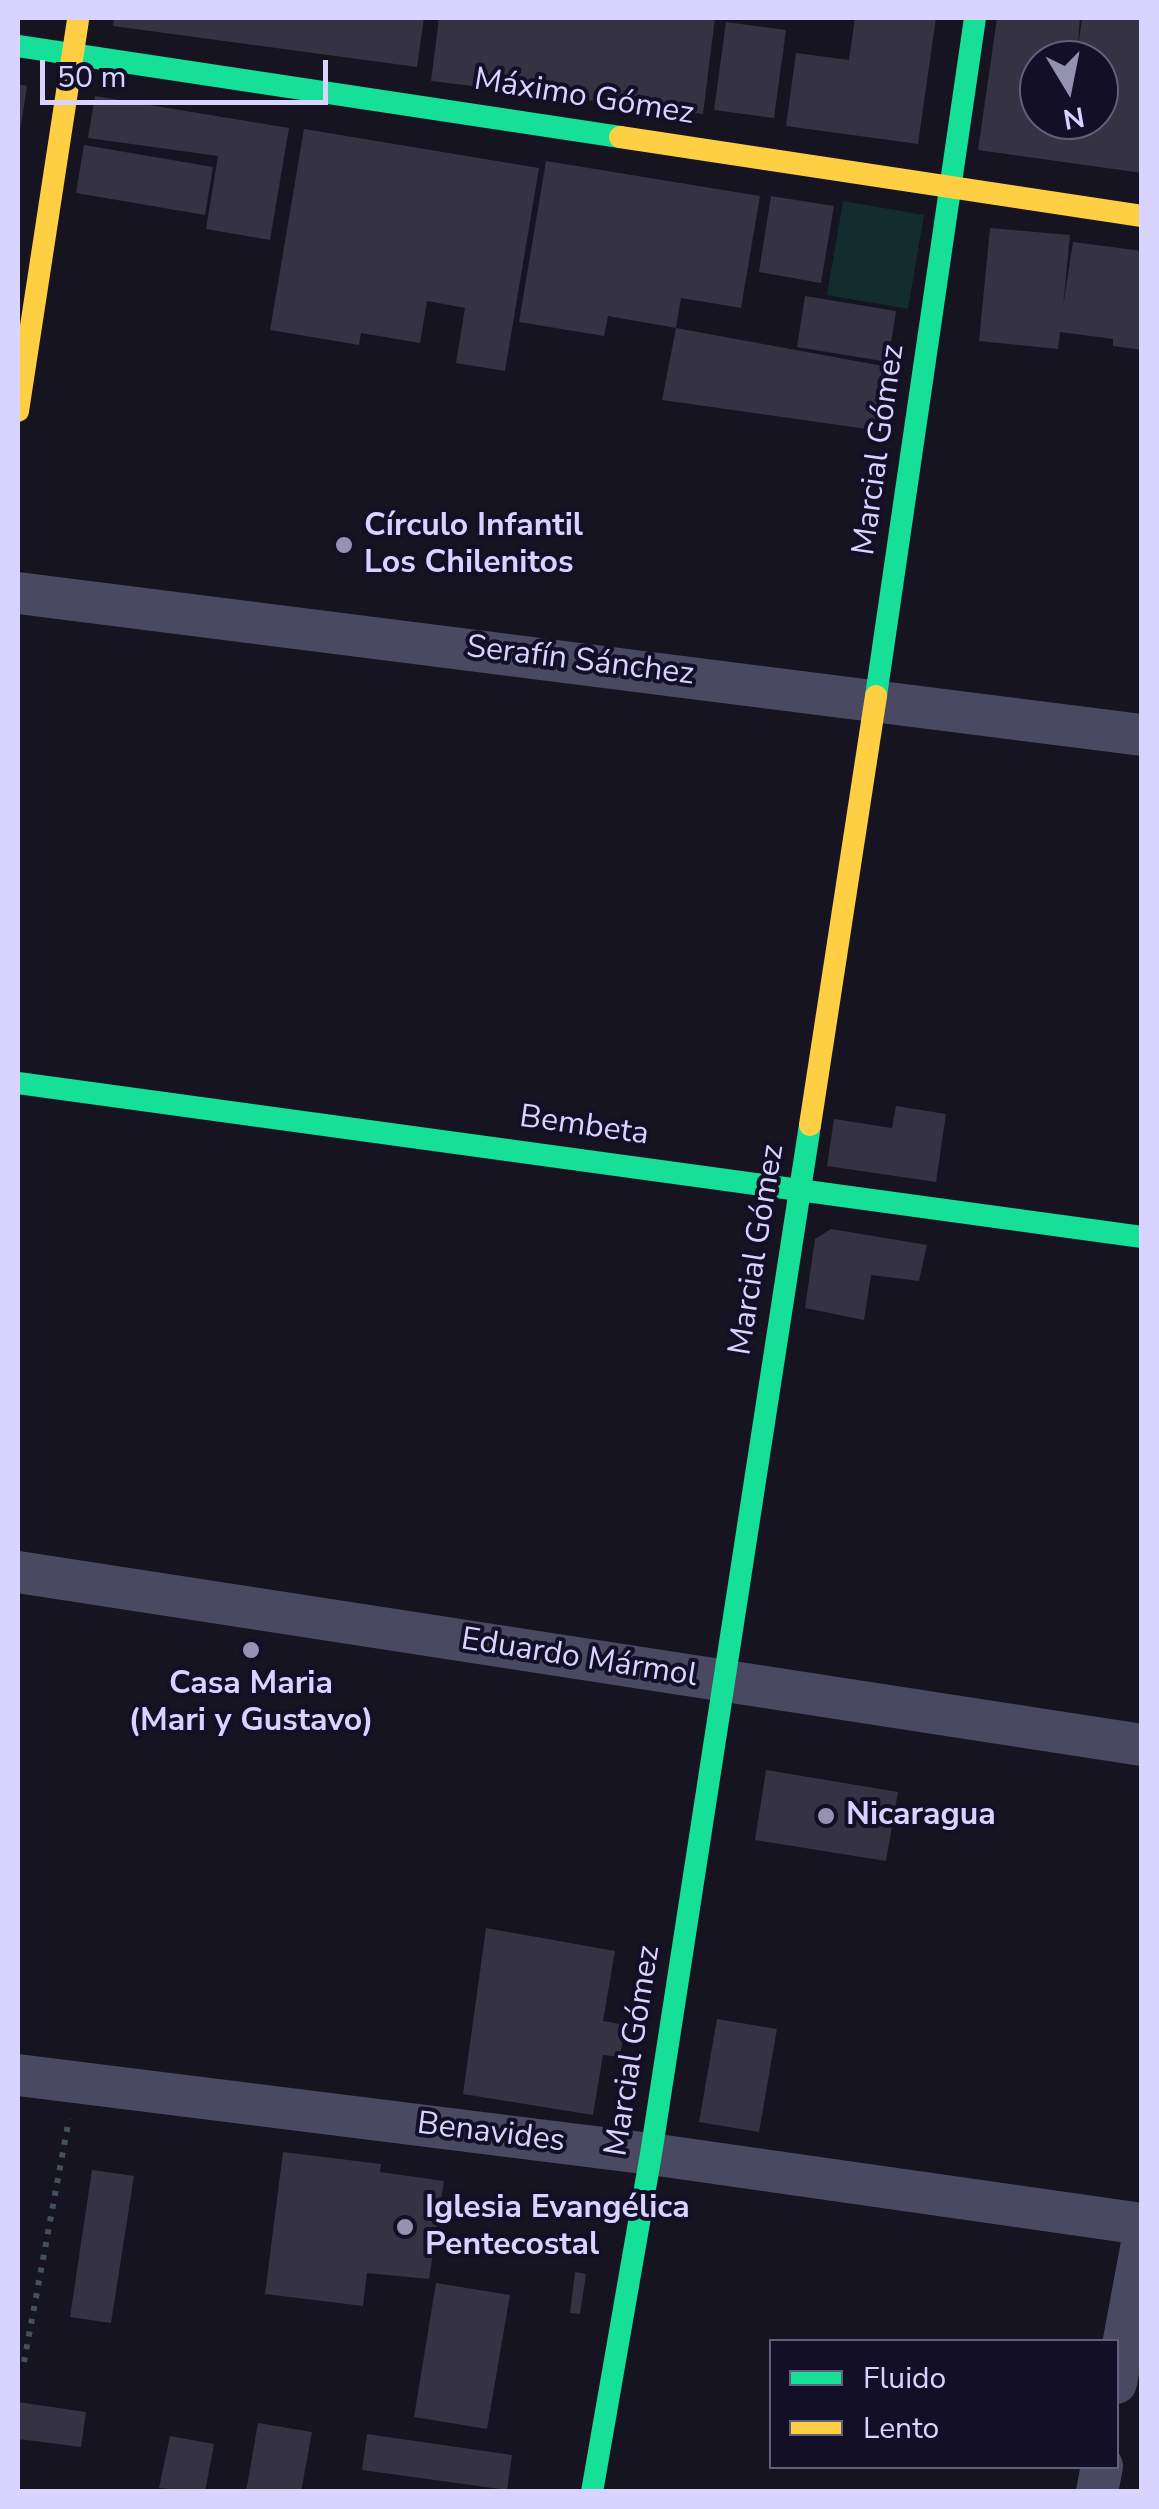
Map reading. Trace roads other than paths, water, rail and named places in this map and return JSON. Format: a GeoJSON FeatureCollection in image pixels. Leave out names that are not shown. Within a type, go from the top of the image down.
{"type":"FeatureCollection","features":[{"type":"Feature","properties":{"kind":"main road"},"geometry":{"type":"LineString","coordinates":[[18,412],[78,18]]}},
{"type":"Feature","properties":{"kind":"main road","name":"Marcial Gómez"},"geometry":{"type":"LineString","coordinates":[[592,2492],[652,2154],[876,698],[975,18]]}},
{"type":"Feature","properties":{"kind":"main road","name":"Máximo Gómez"},"geometry":{"type":"LineString","coordinates":[[18,46],[1142,216]]}},
{"type":"Feature","properties":{"kind":"main road","name":"Bembeta"},"geometry":{"type":"LineString","coordinates":[[18,1083],[1142,1237]]}},
{"type":"Feature","properties":{"kind":"street","name":"Serafín Sánchez"},"geometry":{"type":"LineString","coordinates":[[18,593],[876,698],[1142,735]]}},
{"type":"Feature","properties":{"kind":"street","name":"Eduardo Mármol"},"geometry":{"type":"LineString","coordinates":[[18,1572],[1142,1745]]}},
{"type":"Feature","properties":{"kind":"street","name":"Benavides"},"geometry":{"type":"LineString","coordinates":[[18,2076],[652,2154],[1142,2224]]}},
{"type":"Feature","properties":{"kind":"street"},"geometry":{"type":"LineString","coordinates":[[1119,2367],[1142,2243]]}},
{"type":"Feature","properties":{"kind":"place","name":"Círculo Infantil Los Chilenitos"},"geometry":{"type":"Point","coordinates":[344,545]}},
{"type":"Feature","properties":{"kind":"place","name":"Casa Maria (Mari y Gustavo)"},"geometry":{"type":"Point","coordinates":[251,1650]}},
{"type":"Feature","properties":{"kind":"place","name":"Nicaragua"},"geometry":{"type":"Point","coordinates":[826,1816]}},
{"type":"Feature","properties":{"kind":"place","name":"Iglesia Evangélica Pentecostal"},"geometry":{"type":"Point","coordinates":[405,2227]}}]}
